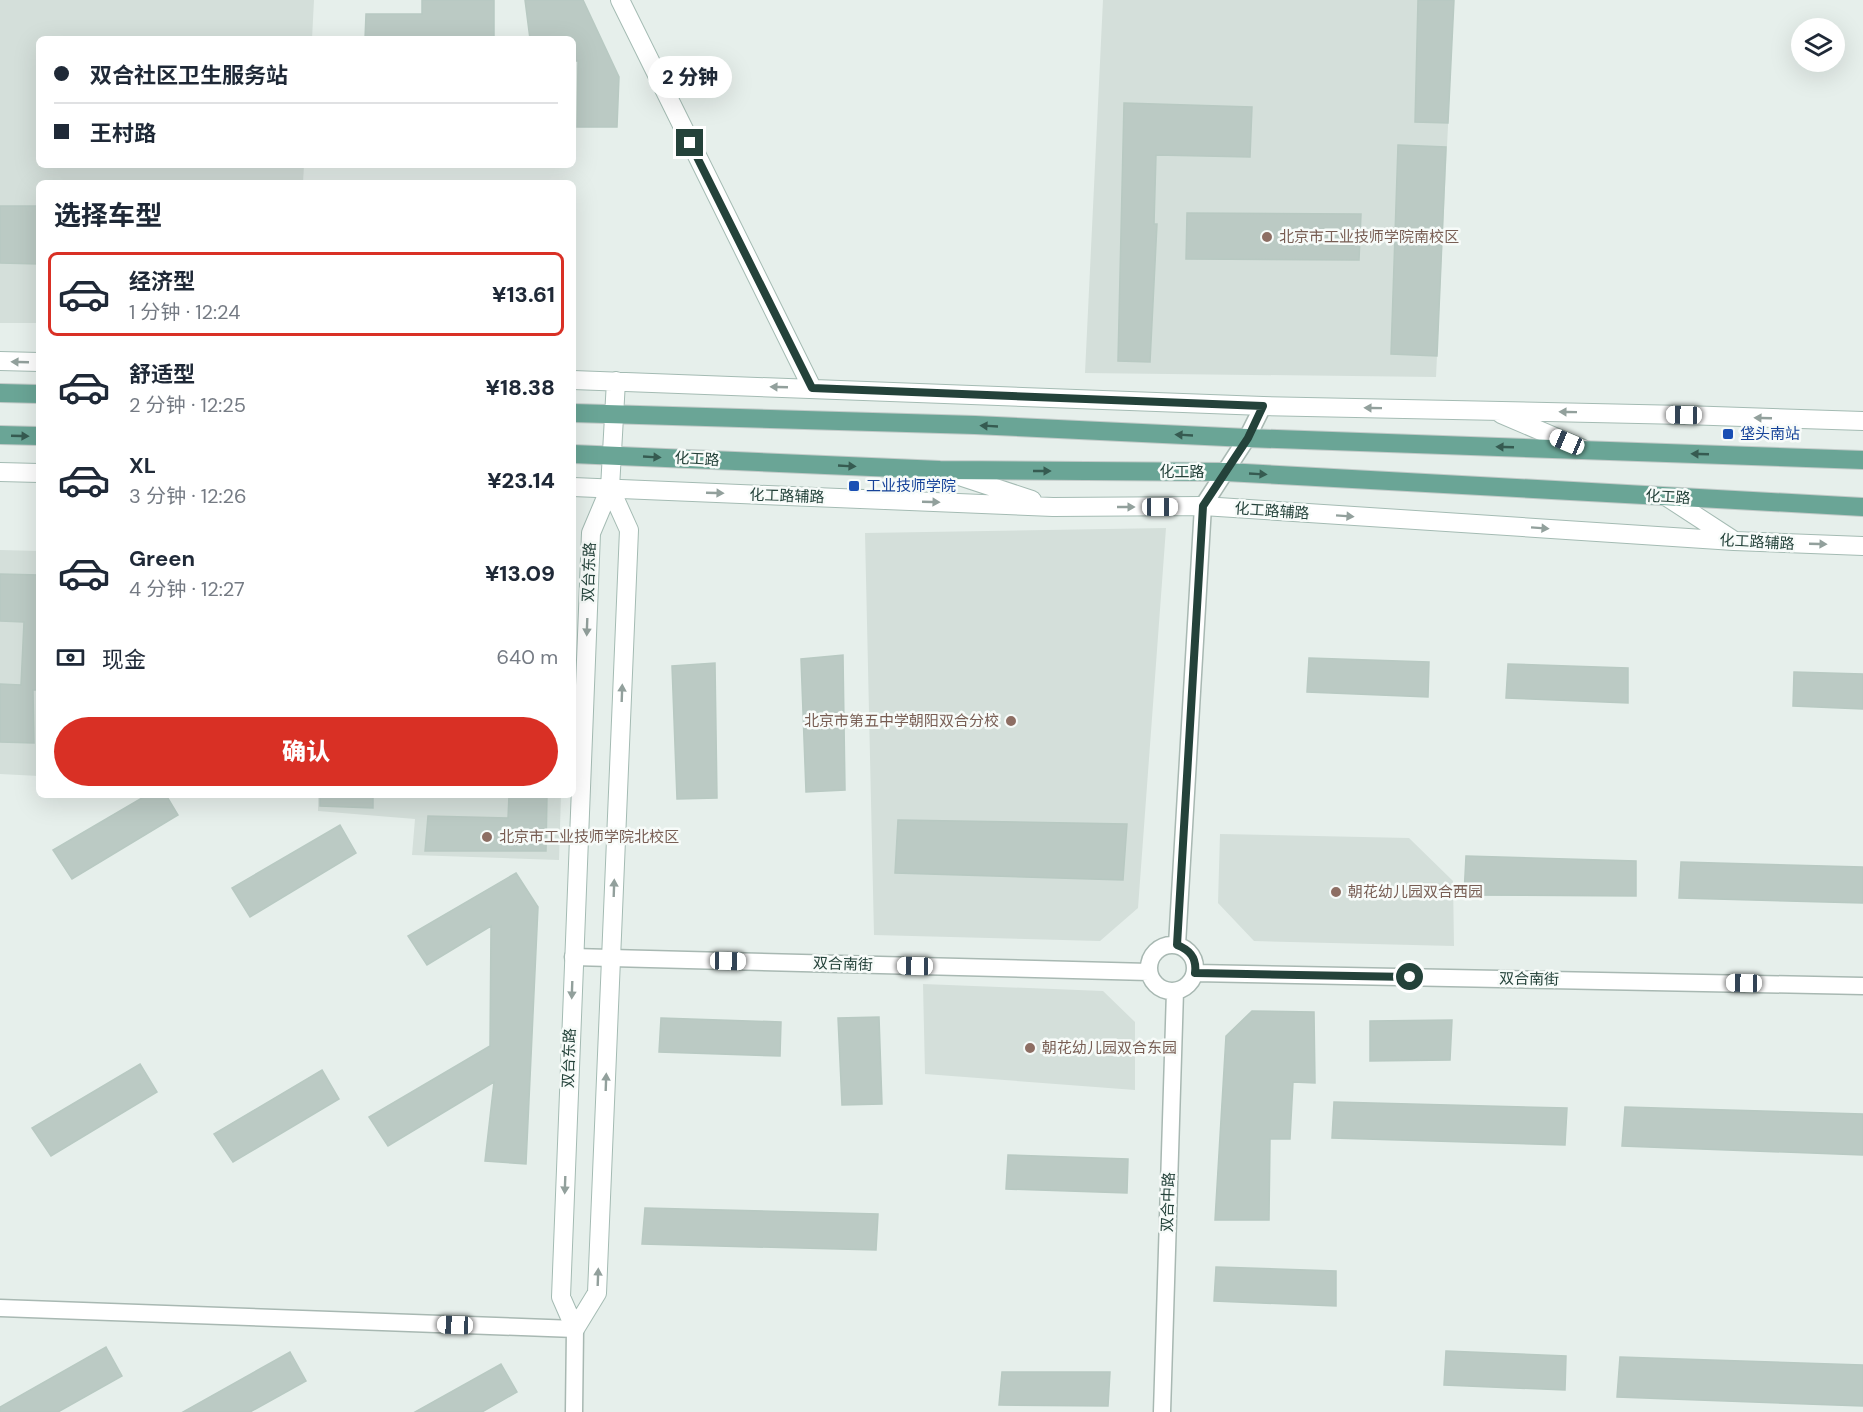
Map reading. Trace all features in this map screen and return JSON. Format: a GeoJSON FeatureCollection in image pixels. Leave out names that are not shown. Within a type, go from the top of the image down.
{"type":"FeatureCollection","features":[{"type":"Feature","properties":{"kind":"main road"},"geometry":{"type":"LineString","coordinates":[[0,393],[36,394]]}},
{"type":"Feature","properties":{"kind":"main road"},"geometry":{"type":"LineString","coordinates":[[576,413],[975,425],[1248,438],[1863,460]]}},
{"type":"Feature","properties":{"kind":"main road"},"geometry":{"type":"LineString","coordinates":[[0,435],[36,436]]}},
{"type":"Feature","properties":{"kind":"main road","name":"化工路"},"geometry":{"type":"LineString","coordinates":[[576,454],[940,470],[1226,472],[1863,507]]}},
{"type":"Feature","properties":{"kind":"street"},"geometry":{"type":"LineString","coordinates":[[620,0],[812,388]]}},
{"type":"Feature","properties":{"kind":"street"},"geometry":{"type":"LineString","coordinates":[[0,361],[36,362]]}},
{"type":"Feature","properties":{"kind":"street"},"geometry":{"type":"LineString","coordinates":[[576,380],[1263,406],[1863,421]]}},
{"type":"Feature","properties":{"kind":"street"},"geometry":{"type":"LineString","coordinates":[[574,1412],[575,1329],[597,1293],[629,530],[610,488],[616,381]]}},
{"type":"Feature","properties":{"kind":"street"},"geometry":{"type":"LineString","coordinates":[[1177,945],[1203,506],[1248,438],[1263,406]]}},
{"type":"Feature","properties":{"kind":"street"},"geometry":{"type":"LineString","coordinates":[[1493,410],[1585,450]]}},
{"type":"Feature","properties":{"kind":"street"},"geometry":{"type":"LineString","coordinates":[[940,470],[1053,507]]}},
{"type":"Feature","properties":{"kind":"street"},"geometry":{"type":"LineString","coordinates":[[0,472],[36,473]]}},
{"type":"Feature","properties":{"kind":"street","name":"化工路辅路"},"geometry":{"type":"LineString","coordinates":[[576,487],[1053,507],[1203,506],[1734,541],[1863,546]]}},
{"type":"Feature","properties":{"kind":"street","name":"双台东路"},"geometry":{"type":"LineString","coordinates":[[575,1329],[561,1297],[573,957],[591,533],[610,488]]}},
{"type":"Feature","properties":{"kind":"street"},"geometry":{"type":"LineString","coordinates":[[1667,497],[1734,541]]}},
{"type":"Feature","properties":{"kind":"street"},"geometry":{"type":"LineString","coordinates":[[1177,945],[1190,952],[1196,966],[1188,985],[1174,991],[1161,989],[1149,972],[1151,957],[1156,951],[1162,947],[1177,945]]}},
{"type":"Feature","properties":{"kind":"street","name":"双合南街"},"geometry":{"type":"LineString","coordinates":[[573,957],[1149,972]]}},
{"type":"Feature","properties":{"kind":"street","name":"双合南街"},"geometry":{"type":"LineString","coordinates":[[1195,973],[1863,986]]}},
{"type":"Feature","properties":{"kind":"street","name":"双合中路"},"geometry":{"type":"LineString","coordinates":[[1162,1412],[1174,991]]}},
{"type":"Feature","properties":{"kind":"street"},"geometry":{"type":"LineString","coordinates":[[0,1308],[575,1329]]}},
{"type":"Feature","properties":{"kind":"shaded area"},"geometry":{"type":"Polygon","coordinates":[[[0,0],[314,0],[312,36],[36,36],[36,168],[304,168],[303,180],[36,180],[36,323],[0,323],[0,0]]]}},
{"type":"Feature","properties":{"kind":"shaded area","name":"北京市工业技师学院南校区"},"geometry":{"type":"Polygon","coordinates":[[[1103,0],[1454,0],[1436,377],[1085,373],[1103,0]]]}},
{"type":"Feature","properties":{"kind":"shaded area","name":"北京市第五中学朝阳双合分校"},"geometry":{"type":"Polygon","coordinates":[[[1166,528],[1138,908],[1100,941],[874,935],[865,533],[1166,528]]]}},
{"type":"Feature","properties":{"kind":"shaded area"},"geometry":{"type":"Polygon","coordinates":[[[0,550],[36,551],[36,776],[0,774],[0,550]]]}},
{"type":"Feature","properties":{"kind":"shaded area","name":"北京市工业技师学院北校区"},"geometry":{"type":"Polygon","coordinates":[[[318,798],[561,798],[559,860],[412,855],[415,819],[318,811],[318,798]]]}},
{"type":"Feature","properties":{"kind":"shaded area","name":"朝花幼儿园双合西园"},"geometry":{"type":"Polygon","coordinates":[[[1220,834],[1409,838],[1453,881],[1454,946],[1254,941],[1218,903],[1220,834]]]}},
{"type":"Feature","properties":{"kind":"shaded area","name":"朝花幼儿园双合东园"},"geometry":{"type":"Polygon","coordinates":[[[923,984],[1103,991],[1135,1022],[1135,1090],[925,1074],[923,984]]]}},
{"type":"Feature","properties":{"kind":"building"},"geometry":{"type":"Polygon","coordinates":[[[422,0],[494,0],[494,36],[365,36],[366,14],[422,14],[422,0]]]}},
{"type":"Feature","properties":{"kind":"building"},"geometry":{"type":"Polygon","coordinates":[[[525,0],[583,0],[619,77],[617,127],[577,127],[576,36],[530,36],[525,0]]]}},
{"type":"Feature","properties":{"kind":"building"},"geometry":{"type":"Polygon","coordinates":[[[1418,0],[1454,0],[1448,123],[1415,122],[1418,0]]]}},
{"type":"Feature","properties":{"kind":"building"},"geometry":{"type":"Polygon","coordinates":[[[1124,103],[1252,107],[1250,157],[1156,155],[1154,224],[1157,224],[1150,362],[1118,361],[1124,103]]]}},
{"type":"Feature","properties":{"kind":"building"},"geometry":{"type":"Polygon","coordinates":[[[1398,145],[1446,147],[1437,356],[1391,354],[1398,145]]]}},
{"type":"Feature","properties":{"kind":"building"},"geometry":{"type":"Polygon","coordinates":[[[0,206],[36,206],[36,264],[0,263],[0,206]]]}},
{"type":"Feature","properties":{"kind":"building"},"geometry":{"type":"Polygon","coordinates":[[[1187,213],[1361,214],[1359,260],[1186,259],[1187,213]]]}},
{"type":"Feature","properties":{"kind":"building"},"geometry":{"type":"Polygon","coordinates":[[[0,574],[36,575],[34,743],[0,742],[0,684],[21,685],[24,622],[0,621],[0,574]]]}},
{"type":"Feature","properties":{"kind":"building"},"geometry":{"type":"Polygon","coordinates":[[[843,655],[845,790],[806,792],[801,659],[843,655]]]}},
{"type":"Feature","properties":{"kind":"building"},"geometry":{"type":"Polygon","coordinates":[[[1309,658],[1429,662],[1428,697],[1307,692],[1309,658]]]}},
{"type":"Feature","properties":{"kind":"building"},"geometry":{"type":"Polygon","coordinates":[[[715,663],[717,798],[677,799],[672,666],[715,663]]]}},
{"type":"Feature","properties":{"kind":"building"},"geometry":{"type":"Polygon","coordinates":[[[1508,664],[1628,668],[1628,703],[1506,698],[1508,664]]]}},
{"type":"Feature","properties":{"kind":"building"},"geometry":{"type":"Polygon","coordinates":[[[1794,672],[1863,674],[1863,709],[1793,706],[1794,672]]]}},
{"type":"Feature","properties":{"kind":"building"},"geometry":{"type":"Polygon","coordinates":[[[142,798],[168,798],[178,815],[72,879],[53,850],[142,798]]]}},
{"type":"Feature","properties":{"kind":"building"},"geometry":{"type":"Polygon","coordinates":[[[320,798],[373,798],[373,808],[320,806],[320,798]]]}},
{"type":"Feature","properties":{"kind":"building"},"geometry":{"type":"Polygon","coordinates":[[[509,798],[547,798],[546,851],[425,851],[428,816],[508,818],[509,798]]]}},
{"type":"Feature","properties":{"kind":"building"},"geometry":{"type":"Polygon","coordinates":[[[898,820],[1127,824],[1123,880],[895,873],[898,820]]]}},
{"type":"Feature","properties":{"kind":"building"},"geometry":{"type":"Polygon","coordinates":[[[340,825],[356,853],[250,917],[232,888],[340,825]]]}},
{"type":"Feature","properties":{"kind":"building"},"geometry":{"type":"Polygon","coordinates":[[[1466,856],[1636,861],[1636,896],[1464,895],[1466,856]]]}},
{"type":"Feature","properties":{"kind":"building"},"geometry":{"type":"Polygon","coordinates":[[[1681,862],[1863,867],[1863,903],[1679,898],[1681,862]]]}},
{"type":"Feature","properties":{"kind":"building"},"geometry":{"type":"Polygon","coordinates":[[[516,873],[538,907],[526,1164],[485,1161],[494,1082],[388,1146],[369,1117],[490,1046],[491,926],[427,965],[408,936],[516,873]]]}},
{"type":"Feature","properties":{"kind":"building"},"geometry":{"type":"Polygon","coordinates":[[[1252,1011],[1314,1012],[1315,1083],[1293,1082],[1290,1139],[1270,1139],[1269,1220],[1215,1220],[1226,1036],[1252,1011]]]}},
{"type":"Feature","properties":{"kind":"building"},"geometry":{"type":"Polygon","coordinates":[[[879,1017],[882,1104],[842,1105],[838,1018],[879,1017]]]}},
{"type":"Feature","properties":{"kind":"building"},"geometry":{"type":"Polygon","coordinates":[[[661,1018],[781,1022],[780,1056],[659,1052],[661,1018]]]}},
{"type":"Feature","properties":{"kind":"building"},"geometry":{"type":"Polygon","coordinates":[[[1452,1020],[1450,1060],[1370,1061],[1370,1021],[1452,1020]]]}},
{"type":"Feature","properties":{"kind":"building"},"geometry":{"type":"Polygon","coordinates":[[[140,1064],[157,1092],[51,1156],[32,1128],[140,1064]]]}},
{"type":"Feature","properties":{"kind":"building"},"geometry":{"type":"Polygon","coordinates":[[[322,1070],[339,1099],[233,1162],[214,1134],[322,1070]]]}},
{"type":"Feature","properties":{"kind":"building"},"geometry":{"type":"Polygon","coordinates":[[[1334,1102],[1567,1108],[1565,1145],[1332,1138],[1334,1102]]]}},
{"type":"Feature","properties":{"kind":"building"},"geometry":{"type":"Polygon","coordinates":[[[1625,1107],[1863,1114],[1863,1155],[1622,1146],[1625,1107]]]}},
{"type":"Feature","properties":{"kind":"building"},"geometry":{"type":"Polygon","coordinates":[[[1008,1155],[1128,1159],[1127,1193],[1006,1189],[1008,1155]]]}},
{"type":"Feature","properties":{"kind":"building"},"geometry":{"type":"Polygon","coordinates":[[[645,1208],[878,1214],[876,1250],[642,1244],[645,1208]]]}},
{"type":"Feature","properties":{"kind":"building"},"geometry":{"type":"Polygon","coordinates":[[[1216,1267],[1336,1271],[1336,1306],[1214,1301],[1216,1267]]]}},
{"type":"Feature","properties":{"kind":"building"},"geometry":{"type":"Polygon","coordinates":[[[106,1347],[122,1376],[58,1412],[0,1412],[0,1407],[106,1347]]]}},
{"type":"Feature","properties":{"kind":"building"},"geometry":{"type":"Polygon","coordinates":[[[1446,1351],[1566,1356],[1565,1390],[1444,1385],[1446,1351]]]}},
{"type":"Feature","properties":{"kind":"building"},"geometry":{"type":"Polygon","coordinates":[[[290,1352],[306,1381],[250,1412],[183,1412],[290,1352]]]}},
{"type":"Feature","properties":{"kind":"building"},"geometry":{"type":"Polygon","coordinates":[[[1620,1357],[1863,1365],[1863,1406],[1617,1397],[1620,1357]]]}},
{"type":"Feature","properties":{"kind":"building"},"geometry":{"type":"Polygon","coordinates":[[[501,1364],[517,1392],[482,1412],[415,1412],[501,1364]]]}},
{"type":"Feature","properties":{"kind":"building"},"geometry":{"type":"Polygon","coordinates":[[[1002,1372],[1110,1372],[1108,1406],[999,1405],[1002,1372]]]}},
{"type":"Feature","properties":{"kind":"place","name":"北京市工业技师学院南校区"},"geometry":{"type":"Point","coordinates":[1267,237]}},
{"type":"Feature","properties":{"kind":"place","name":"垡头南站"},"geometry":{"type":"Point","coordinates":[1728,434]}},
{"type":"Feature","properties":{"kind":"place","name":"工业技师学院"},"geometry":{"type":"Point","coordinates":[854,486]}},
{"type":"Feature","properties":{"kind":"place","name":"北京市第五中学朝阳双合分校"},"geometry":{"type":"Point","coordinates":[1011,721]}},
{"type":"Feature","properties":{"kind":"place","name":"北京市工业技师学院北校区"},"geometry":{"type":"Point","coordinates":[487,837]}},
{"type":"Feature","properties":{"kind":"place","name":"朝花幼儿园双合西园"},"geometry":{"type":"Point","coordinates":[1336,892]}},
{"type":"Feature","properties":{"kind":"place","name":"朝花幼儿园双合东园"},"geometry":{"type":"Point","coordinates":[1030,1048]}},
{"type":"Feature","properties":{"kind":"route"},"geometry":{"type":"LineString","coordinates":[[690,143],[812,388],[1263,406],[1248,438],[1203,506],[1177,945],[1184,947],[1194,958],[1195,973],[1410,977]]}}]}
